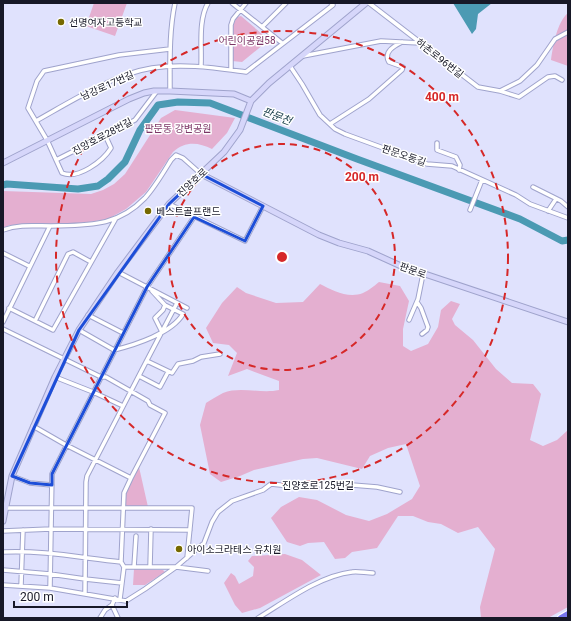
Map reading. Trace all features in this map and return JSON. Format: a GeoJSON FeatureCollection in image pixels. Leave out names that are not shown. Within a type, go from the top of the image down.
{"type":"FeatureCollection","features":[{"type":"Feature","properties":{"kind":"highway"},"geometry":{"type":"LineString","coordinates":[[561,618],[568,614]]}},
{"type":"Feature","properties":{"kind":"street"},"geometry":{"type":"LineString","coordinates":[[170,91],[171,21],[175,3]]}},
{"type":"Feature","properties":{"kind":"street"},"geometry":{"type":"LineString","coordinates":[[201,66],[202,18],[208,3]]}},
{"type":"Feature","properties":{"kind":"street"},"geometry":{"type":"LineString","coordinates":[[232,3],[282,43]]}},
{"type":"Feature","properties":{"kind":"street"},"geometry":{"type":"LineString","coordinates":[[231,70],[231,25],[233,19],[246,3]]}},
{"type":"Feature","properties":{"kind":"street"},"geometry":{"type":"LineString","coordinates":[[262,27],[286,3]]}},
{"type":"Feature","properties":{"kind":"street","name":"남강로17번길"},"geometry":{"type":"LineString","coordinates":[[36,120],[127,74],[150,68],[170,66],[201,66],[246,72],[333,5],[331,3]]}},
{"type":"Feature","properties":{"kind":"street","name":"하촌로96번길"},"geometry":{"type":"LineString","coordinates":[[368,3],[478,87],[500,91],[519,97],[548,77],[555,76],[562,80]]}},
{"type":"Feature","properties":{"kind":"street","name":"진양호로"},"geometry":{"type":"LineString","coordinates":[[3,521],[12,476],[55,377],[88,315],[118,272],[169,204],[224,152],[240,130],[251,103],[269,82],[368,3]]}},
{"type":"Feature","properties":{"kind":"street"},"geometry":{"type":"LineString","coordinates":[[500,91],[520,81],[537,65],[555,39],[568,32]]}},
{"type":"Feature","properties":{"kind":"street","name":"진양호로"},"geometry":{"type":"LineString","coordinates":[[302,56],[381,41],[420,43]]}},
{"type":"Feature","properties":{"kind":"street"},"geometry":{"type":"LineString","coordinates":[[330,124],[369,99],[402,70],[403,67],[389,62],[387,54],[391,49],[402,42]]}},
{"type":"Feature","properties":{"kind":"street"},"geometry":{"type":"LineString","coordinates":[[105,135],[111,148],[107,155],[95,165],[78,173],[68,175],[62,173],[36,120],[28,108],[37,81],[44,71],[119,55],[170,49]]}},
{"type":"Feature","properties":{"kind":"street","name":"판문오동길"},"geometry":{"type":"LineString","coordinates":[[290,66],[320,115],[345,134],[404,157],[427,164],[452,166],[516,195],[530,204],[568,218]]}},
{"type":"Feature","properties":{"kind":"street","name":"진양호로28번길"},"geometry":{"type":"LineString","coordinates":[[56,160],[135,120],[157,91]]}},
{"type":"Feature","properties":{"kind":"street","name":"진양호로28번길"},"geometry":{"type":"LineString","coordinates":[[3,163],[46,140],[144,93],[170,91],[234,94],[251,103]]}},
{"type":"Feature","properties":{"kind":"street"},"geometry":{"type":"LineString","coordinates":[[437,143],[438,150],[456,157],[460,165],[459,170]]}},
{"type":"Feature","properties":{"kind":"street"},"geometry":{"type":"LineString","coordinates":[[3,230],[10,227],[31,225],[85,225],[115,220],[145,198],[176,155],[183,158],[201,174]]}},
{"type":"Feature","properties":{"kind":"street","name":"판문로"},"geometry":{"type":"LineString","coordinates":[[201,174],[324,237],[368,251],[423,274],[568,322]]}},
{"type":"Feature","properties":{"kind":"street"},"geometry":{"type":"LineString","coordinates":[[470,210],[482,180]]}},
{"type":"Feature","properties":{"kind":"street"},"geometry":{"type":"LineString","coordinates":[[533,187],[561,201],[568,207]]}},
{"type":"Feature","properties":{"kind":"street"},"geometry":{"type":"LineString","coordinates":[[548,211],[556,199]]}},
{"type":"Feature","properties":{"kind":"street"},"geometry":{"type":"LineString","coordinates":[[169,204],[245,241],[263,206]]}},
{"type":"Feature","properties":{"kind":"street"},"geometry":{"type":"LineString","coordinates":[[50,588],[52,474],[147,287],[194,217]]}},
{"type":"Feature","properties":{"kind":"street"},"geometry":{"type":"LineString","coordinates":[[9,308],[53,330],[115,220]]}},
{"type":"Feature","properties":{"kind":"street"},"geometry":{"type":"LineString","coordinates":[[3,322],[29,266],[50,226]]}},
{"type":"Feature","properties":{"kind":"street"},"geometry":{"type":"LineString","coordinates":[[36,321],[68,254],[73,252],[91,262]]}},
{"type":"Feature","properties":{"kind":"street"},"geometry":{"type":"LineString","coordinates":[[3,253],[29,266]]}},
{"type":"Feature","properties":{"kind":"street"},"geometry":{"type":"LineString","coordinates":[[79,330],[114,350],[150,338],[162,332],[179,320],[183,314],[165,305],[147,287],[118,272]]}},
{"type":"Feature","properties":{"kind":"street"},"geometry":{"type":"LineString","coordinates":[[409,320],[417,302],[423,274]]}},
{"type":"Feature","properties":{"kind":"street"},"geometry":{"type":"LineString","coordinates":[[151,290],[187,308]]}},
{"type":"Feature","properties":{"kind":"street"},"geometry":{"type":"LineString","coordinates":[[417,302],[421,308],[428,327],[422,334]]}},
{"type":"Feature","properties":{"kind":"street"},"geometry":{"type":"LineString","coordinates":[[85,593],[86,482],[95,460],[177,303]]}},
{"type":"Feature","properties":{"kind":"street"},"geometry":{"type":"LineString","coordinates":[[162,332],[155,318],[163,310],[165,305]]}},
{"type":"Feature","properties":{"kind":"street"},"geometry":{"type":"LineString","coordinates":[[88,315],[123,333]]}},
{"type":"Feature","properties":{"kind":"street"},"geometry":{"type":"LineString","coordinates":[[179,320],[182,324]]}},
{"type":"Feature","properties":{"kind":"street"},"geometry":{"type":"LineString","coordinates":[[3,329],[101,377],[106,377],[148,401],[150,405],[165,413],[124,493],[122,562],[124,567],[120,599]]}},
{"type":"Feature","properties":{"kind":"street"},"geometry":{"type":"LineString","coordinates":[[146,362],[172,373],[178,364],[193,361],[201,357],[220,354]]}},
{"type":"Feature","properties":{"kind":"street"},"geometry":{"type":"LineString","coordinates":[[139,376],[160,387],[168,372]]}},
{"type":"Feature","properties":{"kind":"street"},"geometry":{"type":"LineString","coordinates":[[55,377],[124,406]]}},
{"type":"Feature","properties":{"kind":"street"},"geometry":{"type":"LineString","coordinates":[[34,426],[66,445],[132,478]]}},
{"type":"Feature","properties":{"kind":"street"},"geometry":{"type":"LineString","coordinates":[[12,476],[30,483],[52,484]]}},
{"type":"Feature","properties":{"kind":"street","name":"진양호로125번길"},"geometry":{"type":"LineString","coordinates":[[3,585],[50,588],[126,601],[176,567],[204,543],[212,522],[218,512],[232,501],[263,490],[271,484],[285,487],[299,487],[308,484],[345,487],[352,485],[377,487],[400,492]]}},
{"type":"Feature","properties":{"kind":"street"},"geometry":{"type":"LineString","coordinates":[[5,508],[192,508],[187,558]]}},
{"type":"Feature","properties":{"kind":"street"},"geometry":{"type":"LineString","coordinates":[[3,532],[51,529],[190,530]]}},
{"type":"Feature","properties":{"kind":"street"},"geometry":{"type":"LineString","coordinates":[[21,586],[22,530]]}},
{"type":"Feature","properties":{"kind":"street"},"geometry":{"type":"LineString","coordinates":[[150,567],[151,530]]}},
{"type":"Feature","properties":{"kind":"street"},"geometry":{"type":"LineString","coordinates":[[134,567],[136,536]]}},
{"type":"Feature","properties":{"kind":"street"},"geometry":{"type":"LineString","coordinates":[[3,552],[22,551],[51,553],[122,562]]}},
{"type":"Feature","properties":{"kind":"street"},"geometry":{"type":"LineString","coordinates":[[124,567],[176,567],[208,571]]}},
{"type":"Feature","properties":{"kind":"street"},"geometry":{"type":"LineString","coordinates":[[3,570],[122,583]]}},
{"type":"Feature","properties":{"kind":"street"},"geometry":{"type":"LineString","coordinates":[[258,618],[303,589],[329,578],[352,571],[373,573]]}},
{"type":"Feature","properties":{"kind":"street"},"geometry":{"type":"LineString","coordinates":[[100,618],[112,605],[115,598]]}},
{"type":"Feature","properties":{"kind":"street"},"geometry":{"type":"LineString","coordinates":[[112,605],[118,618]]}},
{"type":"Feature","properties":{"kind":"highlighted area"},"geometry":{"type":"Polygon","coordinates":[[[201,174],[263,206],[245,241],[194,217],[147,287],[52,474],[52,485],[30,483],[12,476],[79,330],[169,204],[201,174]]]}},
{"type":"Feature","properties":{"kind":"green space"},"geometry":{"type":"Polygon","coordinates":[[[94,3],[127,3],[115,36],[86,26],[94,3]]]}},
{"type":"Feature","properties":{"kind":"green space"},"geometry":{"type":"Polygon","coordinates":[[[568,13],[568,66],[551,60],[558,28],[568,13]]]}},
{"type":"Feature","properties":{"kind":"green space","name":"어린이공원58"},"geometry":{"type":"Polygon","coordinates":[[[241,16],[269,40],[242,62],[232,61],[232,26],[237,17],[241,16]]]}},
{"type":"Feature","properties":{"kind":"green space","name":"판문동 강변공원"},"geometry":{"type":"Polygon","coordinates":[[[175,110],[235,118],[227,133],[212,149],[197,144],[187,144],[178,148],[173,152],[146,192],[126,209],[108,219],[83,223],[10,225],[3,228],[3,191],[91,194],[103,190],[114,184],[125,174],[161,118],[175,110]]]}},
{"type":"Feature","properties":{"kind":"green space"},"geometry":{"type":"Polygon","coordinates":[[[379,282],[400,286],[409,301],[403,329],[403,346],[411,351],[428,344],[438,327],[441,310],[451,301],[460,304],[452,319],[455,325],[473,340],[496,369],[512,383],[533,384],[541,394],[530,440],[543,446],[557,440],[568,430],[568,607],[548,618],[481,618],[480,607],[495,549],[478,527],[458,533],[441,524],[428,522],[413,516],[398,516],[377,548],[352,552],[345,558],[335,559],[324,542],[308,543],[300,546],[287,542],[271,518],[281,507],[299,497],[317,500],[346,515],[369,521],[387,514],[412,499],[420,486],[406,444],[388,448],[370,456],[362,469],[317,458],[303,459],[254,470],[221,482],[210,474],[200,425],[206,403],[223,393],[230,391],[279,390],[279,381],[247,369],[228,376],[237,353],[229,345],[213,343],[206,328],[222,303],[237,287],[246,293],[276,303],[303,302],[320,284],[340,293],[357,295],[365,292],[379,282]]]}},
{"type":"Feature","properties":{"kind":"green space"},"geometry":{"type":"Polygon","coordinates":[[[139,467],[148,507],[126,507],[126,493],[139,467]]]}},
{"type":"Feature","properties":{"kind":"green space"},"geometry":{"type":"Polygon","coordinates":[[[285,554],[302,560],[321,575],[260,608],[242,613],[235,605],[224,583],[231,573],[235,576],[239,584],[253,576],[254,567],[248,561],[252,556],[285,554]]]}},
{"type":"Feature","properties":{"kind":"green space"},"geometry":{"type":"Polygon","coordinates":[[[134,569],[163,570],[165,572],[145,585],[133,585],[134,569]]]}},
{"type":"Feature","properties":{"kind":"water"},"geometry":{"type":"Polygon","coordinates":[[[453,3],[492,3],[478,14],[476,29],[472,34],[453,3]]]}},
{"type":"Feature","properties":{"kind":"waterway","name":"판문천"},"geometry":{"type":"LineString","coordinates":[[3,185],[7,184],[78,189],[98,186],[108,179],[125,162],[140,130],[158,105],[178,102],[210,103],[520,219],[562,241],[568,240]]}},
{"type":"Feature","properties":{"kind":"place","name":"선명여자고등학교"},"geometry":{"type":"Point","coordinates":[61,22]}},
{"type":"Feature","properties":{"kind":"place","name":"베스트골프랜드"},"geometry":{"type":"Point","coordinates":[148,211]}},
{"type":"Feature","properties":{"kind":"place","name":"아이소크라테스 유치원"},"geometry":{"type":"Point","coordinates":[179,549]}}]}
